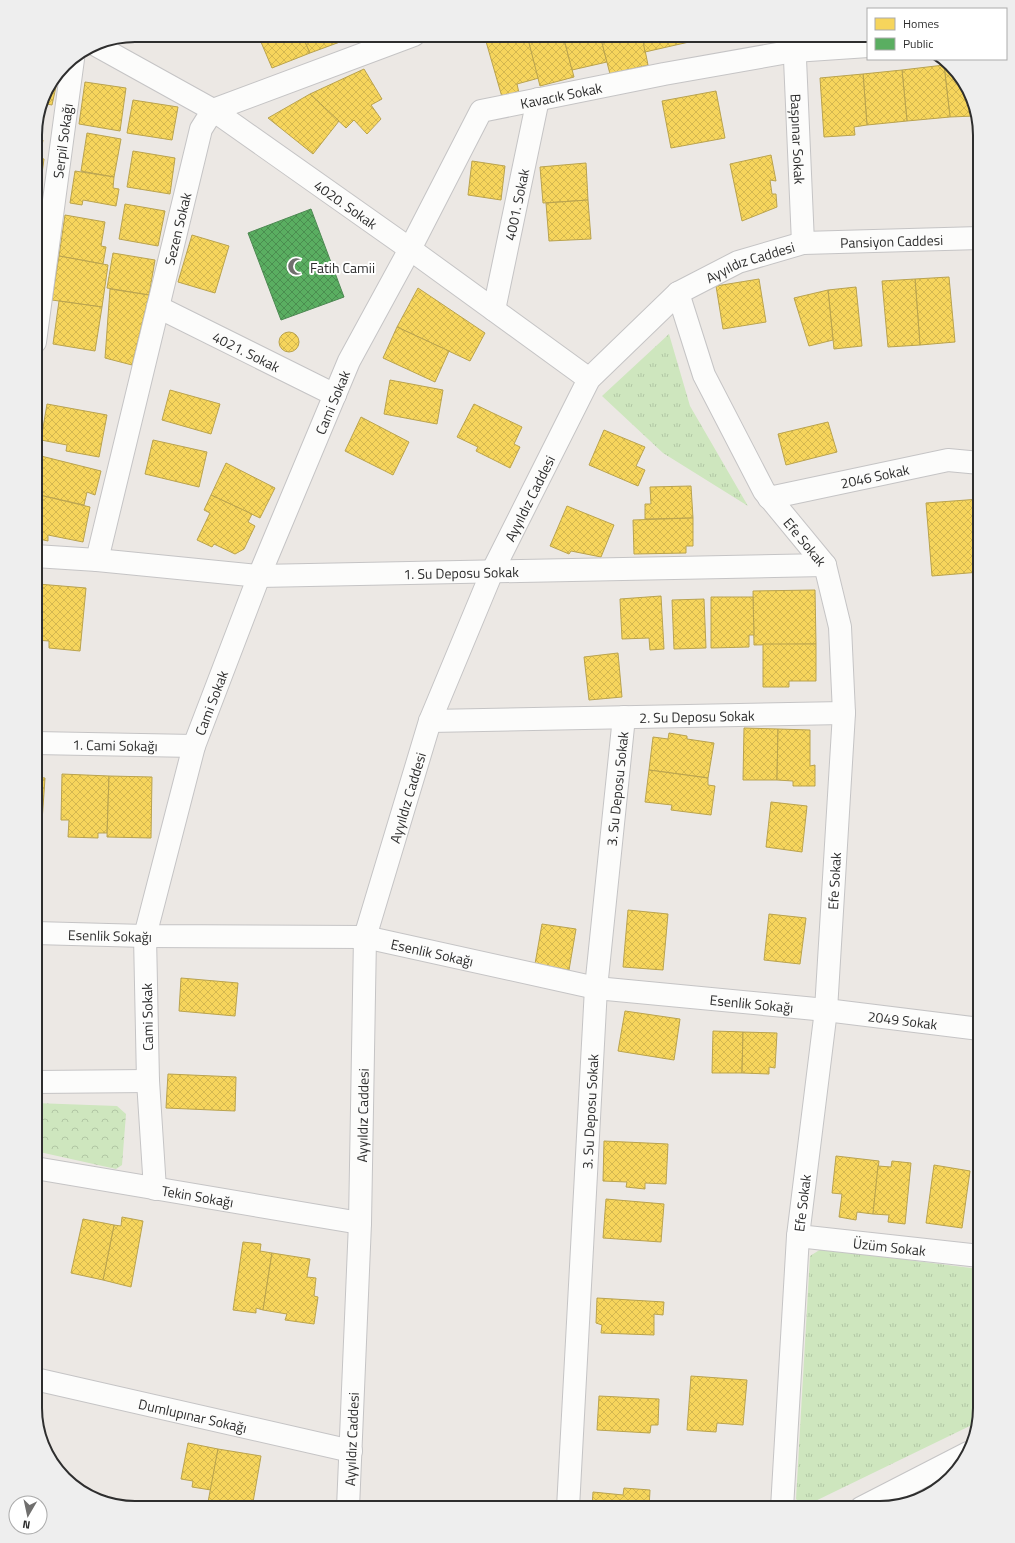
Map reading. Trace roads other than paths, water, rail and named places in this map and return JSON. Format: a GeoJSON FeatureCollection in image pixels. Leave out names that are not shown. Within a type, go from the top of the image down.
{"type":"FeatureCollection","features":[{"type":"Feature","properties":{"kind":"street"},"geometry":{"type":"LineString","coordinates":[[213,110],[395,42]]}},
{"type":"Feature","properties":{"kind":"street","name":"Kavacık Sokak"},"geometry":{"type":"LineString","coordinates":[[410,249],[481,111],[664,74],[794,43],[867,46]]}},
{"type":"Feature","properties":{"kind":"street","name":"Başpınar Sokak"},"geometry":{"type":"LineString","coordinates":[[794,43],[803,243]]}},
{"type":"Feature","properties":{"kind":"street","name":"4020. Sokak"},"geometry":{"type":"LineString","coordinates":[[102,48],[213,110],[410,249],[589,379]]}},
{"type":"Feature","properties":{"kind":"street","name":"Serpil Sokağı"},"geometry":{"type":"LineString","coordinates":[[42,290],[72,67]]}},
{"type":"Feature","properties":{"kind":"street","name":"4001. Sokak"},"geometry":{"type":"LineString","coordinates":[[494,310],[538,99]]}},
{"type":"Feature","properties":{"kind":"street","name":"Sezen Sokak"},"geometry":{"type":"LineString","coordinates":[[97,560],[201,128],[213,110]]}},
{"type":"Feature","properties":{"kind":"street","name":"Pansiyon Caddesi"},"geometry":{"type":"LineString","coordinates":[[803,243],[973,238]]}},
{"type":"Feature","properties":{"kind":"street","name":"Ayyıldız Caddesi"},"geometry":{"type":"LineString","coordinates":[[348,1501],[360,1224],[365,937],[430,721],[492,572],[589,379],[678,293],[738,262],[803,243]]}},
{"type":"Feature","properties":{"kind":"street","name":"Cami Sokak"},"geometry":{"type":"LineString","coordinates":[[155,1189],[148,1081],[145,936],[194,746],[259,576],[349,361],[410,249]]}},
{"type":"Feature","properties":{"kind":"street","name":"Efe Sokak"},"geometry":{"type":"LineString","coordinates":[[678,293],[704,375],[764,492],[825,565],[840,627],[844,713],[826,1010],[798,1236],[782,1501]]}},
{"type":"Feature","properties":{"kind":"street","name":"4021. Sokak"},"geometry":{"type":"LineString","coordinates":[[158,307],[335,395]]}},
{"type":"Feature","properties":{"kind":"street","name":"2046 Sokak"},"geometry":{"type":"LineString","coordinates":[[769,498],[948,460],[973,462]]}},
{"type":"Feature","properties":{"kind":"street","name":"1. Su Deposu Sokak"},"geometry":{"type":"LineString","coordinates":[[42,556],[97,560],[259,576],[825,565]]}},
{"type":"Feature","properties":{"kind":"street","name":"2. Su Deposu Sokak"},"geometry":{"type":"LineString","coordinates":[[430,721],[844,713]]}},
{"type":"Feature","properties":{"kind":"street","name":"3. Su Deposu Sokak"},"geometry":{"type":"LineString","coordinates":[[568,1501],[596,988],[624,717]]}},
{"type":"Feature","properties":{"kind":"street","name":"1. Cami Sokağı"},"geometry":{"type":"LineString","coordinates":[[42,744],[194,746]]}},
{"type":"Feature","properties":{"kind":"street","name":"Esenlik Sokağı"},"geometry":{"type":"LineString","coordinates":[[42,933],[145,936],[365,937],[596,988],[826,1010]]}},
{"type":"Feature","properties":{"kind":"street","name":"2049 Sokak"},"geometry":{"type":"LineString","coordinates":[[826,1010],[973,1028]]}},
{"type":"Feature","properties":{"kind":"street"},"geometry":{"type":"LineString","coordinates":[[42,1082],[148,1081]]}},
{"type":"Feature","properties":{"kind":"street","name":"Tekin Sokağı"},"geometry":{"type":"LineString","coordinates":[[42,1169],[360,1224]]}},
{"type":"Feature","properties":{"kind":"street","name":"Üzüm Sokak"},"geometry":{"type":"LineString","coordinates":[[798,1236],[973,1255]]}},
{"type":"Feature","properties":{"kind":"street","name":"Dumlupınar Sokağı"},"geometry":{"type":"LineString","coordinates":[[42,1381],[351,1451]]}},
{"type":"Feature","properties":{"kind":"street"},"geometry":{"type":"LineString","coordinates":[[875,1501],[959,1458]]}},
{"type":"Feature","properties":{"kind":"place","name":"Fatih Camii"},"geometry":{"type":"Point","coordinates":[297,267]}}]}
